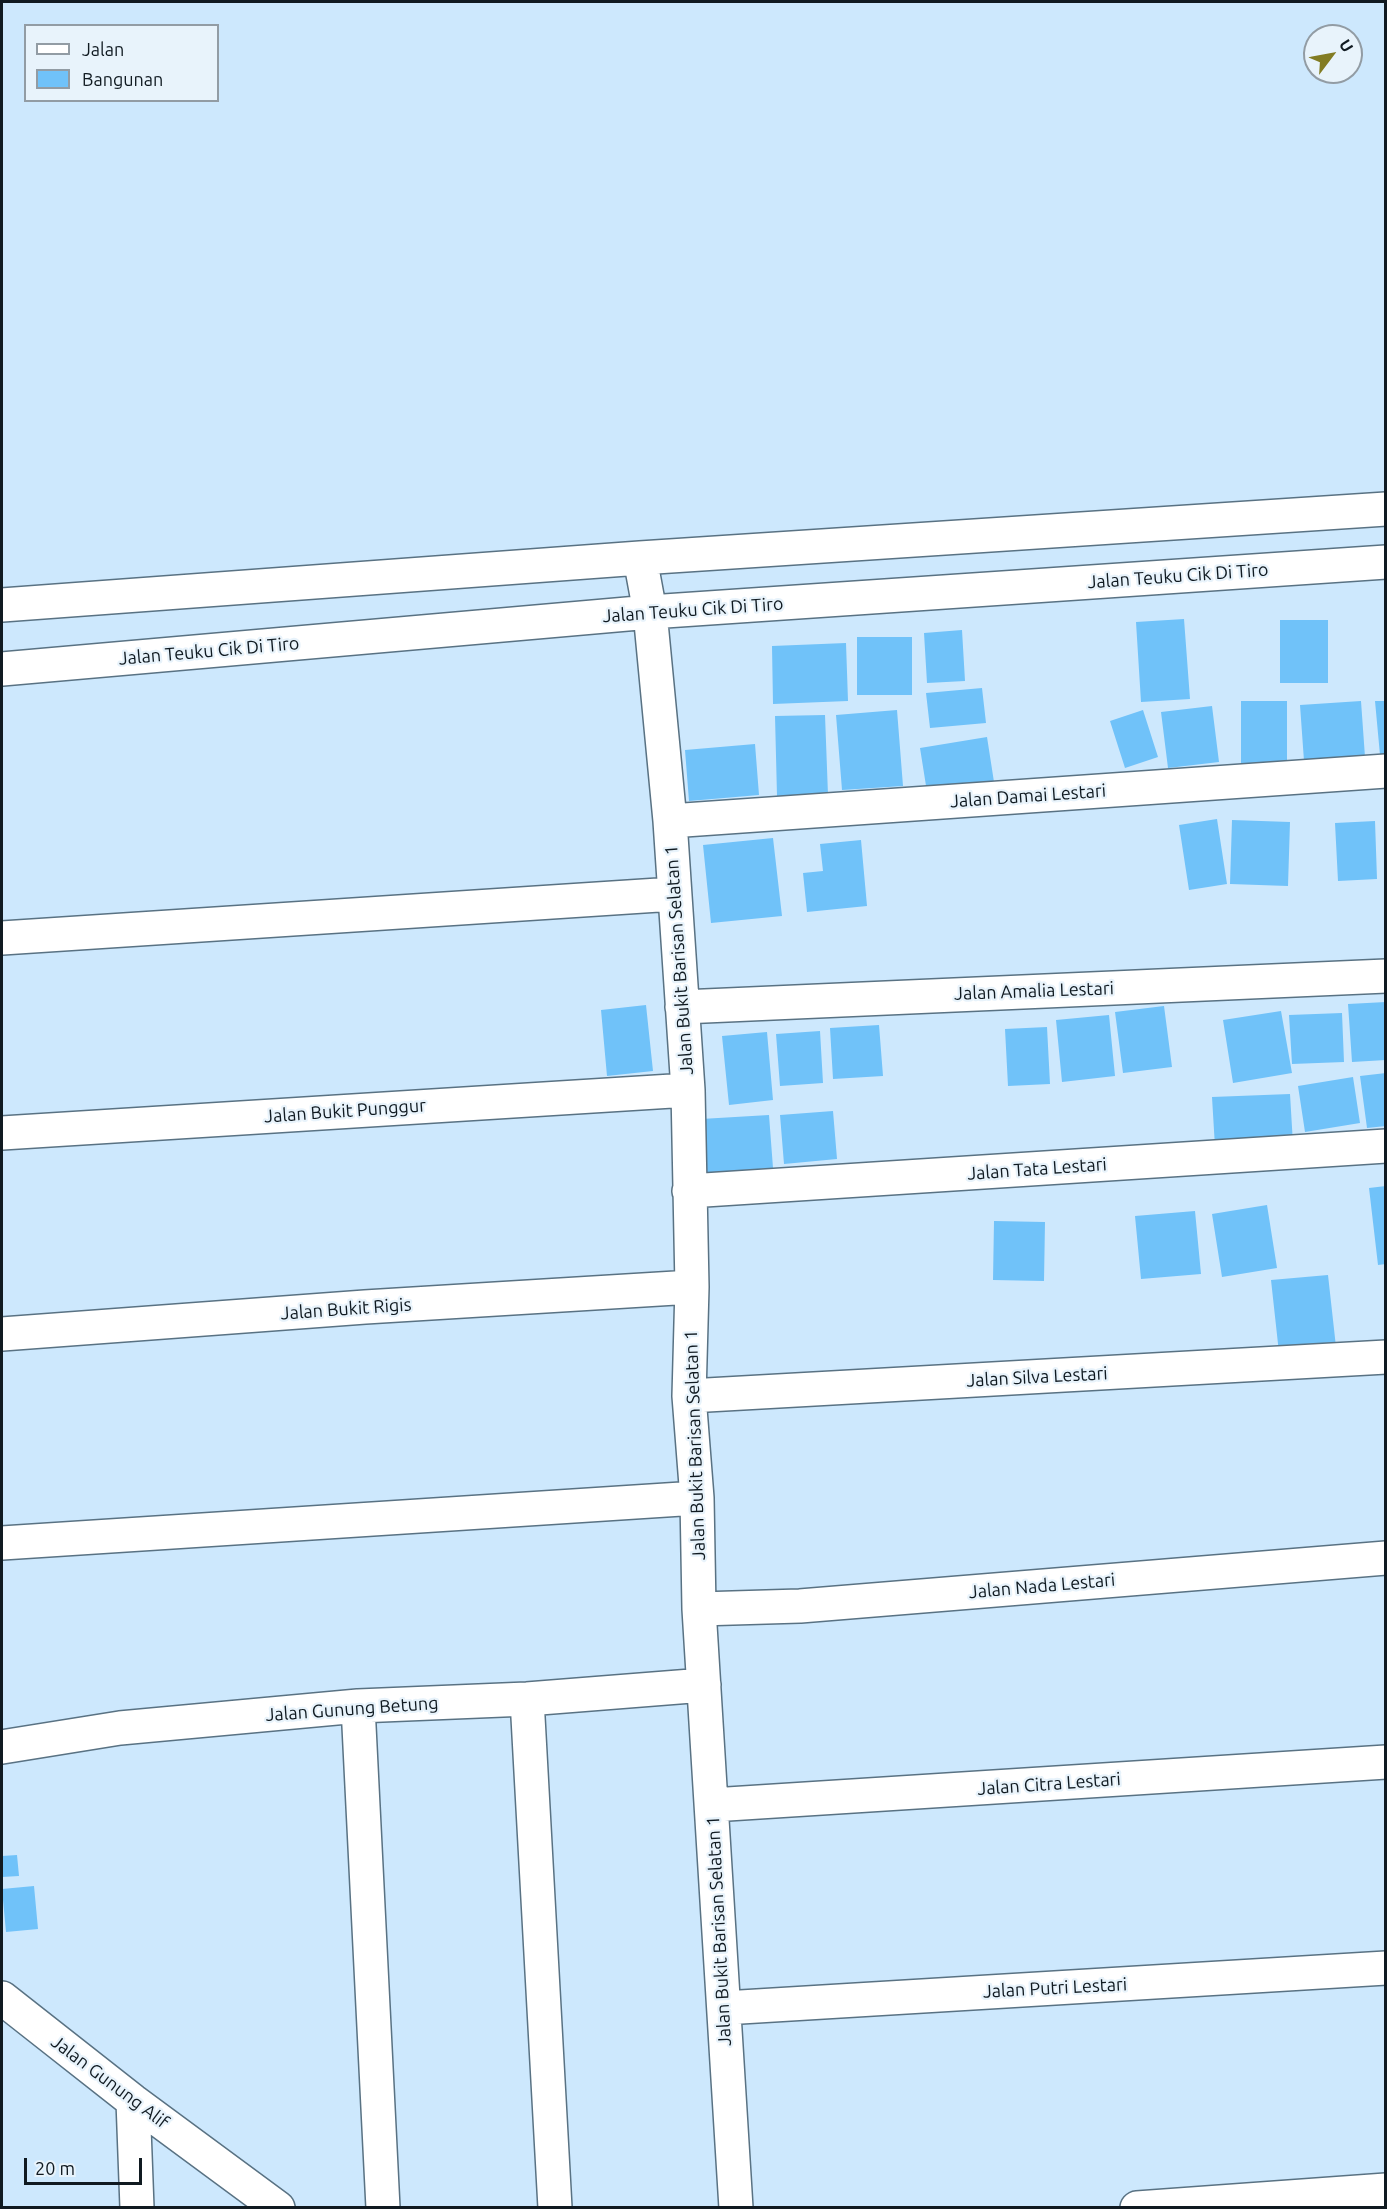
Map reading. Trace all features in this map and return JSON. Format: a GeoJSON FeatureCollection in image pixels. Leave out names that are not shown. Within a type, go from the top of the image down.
{"type":"FeatureCollection","features":[{"type":"Feature","properties":{"kind":"street"},"geometry":{"type":"LineString","coordinates":[[2,605],[640,558],[1386,509]]}},
{"type":"Feature","properties":{"kind":"street","name":"Jalan Bukit Barisan Selatan 1"},"geometry":{"type":"LineString","coordinates":[[640,558],[650,612],[670,821],[688,1090],[692,1287],[689,1396],[697,1498],[699,1609],[736,2208]]}},
{"type":"Feature","properties":{"kind":"street","name":"Jalan Teuku Cik Di Tiro"},"geometry":{"type":"LineString","coordinates":[[2,669],[650,612],[1386,562]]}},
{"type":"Feature","properties":{"kind":"street","name":"Jalan Damai Lestari"},"geometry":{"type":"LineString","coordinates":[[670,821],[1386,771]]}},
{"type":"Feature","properties":{"kind":"street"},"geometry":{"type":"LineString","coordinates":[[2,938],[674,894]]}},
{"type":"Feature","properties":{"kind":"street","name":"Jalan Amalia Lestari"},"geometry":{"type":"LineString","coordinates":[[682,1006],[1386,976]]}},
{"type":"Feature","properties":{"kind":"street","name":"Jalan Bukit Punggur"},"geometry":{"type":"LineString","coordinates":[[2,1133],[688,1090]]}},
{"type":"Feature","properties":{"kind":"street","name":"Jalan Tata Lestari"},"geometry":{"type":"LineString","coordinates":[[690,1191],[1386,1146]]}},
{"type":"Feature","properties":{"kind":"street","name":"Jalan Bukit Rigis"},"geometry":{"type":"LineString","coordinates":[[2,1334],[365,1307],[692,1287]]}},
{"type":"Feature","properties":{"kind":"street","name":"Jalan Silva Lestari"},"geometry":{"type":"LineString","coordinates":[[689,1396],[1386,1357]]}},
{"type":"Feature","properties":{"kind":"street"},"geometry":{"type":"LineString","coordinates":[[2,1543],[697,1498]]}},
{"type":"Feature","properties":{"kind":"street","name":"Jalan Nada Lestari"},"geometry":{"type":"LineString","coordinates":[[699,1609],[800,1606],[1386,1558]]}},
{"type":"Feature","properties":{"kind":"street","name":"Jalan Gunung Betung"},"geometry":{"type":"LineString","coordinates":[[2,1747],[120,1728],[358,1706],[526,1699],[704,1685]]}},
{"type":"Feature","properties":{"kind":"street"},"geometry":{"type":"LineString","coordinates":[[526,1699],[555,2208]]}},
{"type":"Feature","properties":{"kind":"street"},"geometry":{"type":"LineString","coordinates":[[358,1706],[383,2208]]}},
{"type":"Feature","properties":{"kind":"street","name":"Jalan Citra Lestari"},"geometry":{"type":"LineString","coordinates":[[712,1805],[1386,1762]]}},
{"type":"Feature","properties":{"kind":"street","name":"Jalan Putri Lestari"},"geometry":{"type":"LineString","coordinates":[[724,2008],[1386,1968]]}},
{"type":"Feature","properties":{"kind":"street","name":"Jalan Gunung Alif"},"geometry":{"type":"LineString","coordinates":[[2,1998],[133,2101],[278,2208]]}},
{"type":"Feature","properties":{"kind":"street"},"geometry":{"type":"LineString","coordinates":[[133,2101],[137,2208]]}},
{"type":"Feature","properties":{"kind":"street"},"geometry":{"type":"LineString","coordinates":[[1137,2208],[1386,2190]]}},
{"type":"Feature","properties":{"kind":"building"},"geometry":{"type":"Polygon","coordinates":[[[1184,619],[1190,699],[1141,702],[1136,622],[1184,619]]]}},
{"type":"Feature","properties":{"kind":"building"},"geometry":{"type":"Polygon","coordinates":[[[1280,620],[1328,620],[1328,683],[1280,683],[1280,620]]]}},
{"type":"Feature","properties":{"kind":"building"},"geometry":{"type":"Polygon","coordinates":[[[962,630],[965,681],[927,683],[924,633],[962,630]]]}},
{"type":"Feature","properties":{"kind":"building"},"geometry":{"type":"Polygon","coordinates":[[[857,637],[912,637],[912,695],[857,695],[857,637]]]}},
{"type":"Feature","properties":{"kind":"building"},"geometry":{"type":"Polygon","coordinates":[[[846,643],[848,701],[773,704],[772,646],[846,643]]]}},
{"type":"Feature","properties":{"kind":"building"},"geometry":{"type":"Polygon","coordinates":[[[982,688],[986,723],[930,728],[926,693],[982,688]]]}},
{"type":"Feature","properties":{"kind":"building"},"geometry":{"type":"Polygon","coordinates":[[[1241,701],[1287,701],[1287,765],[1241,764],[1241,701]]]}},
{"type":"Feature","properties":{"kind":"building"},"geometry":{"type":"Polygon","coordinates":[[[1361,701],[1365,757],[1304,761],[1300,705],[1361,701]]]}},
{"type":"Feature","properties":{"kind":"building"},"geometry":{"type":"Polygon","coordinates":[[[1375,701],[1386,701],[1386,755],[1380,755],[1375,701]]]}},
{"type":"Feature","properties":{"kind":"building"},"geometry":{"type":"Polygon","coordinates":[[[1212,706],[1219,762],[1168,768],[1161,712],[1212,706]]]}},
{"type":"Feature","properties":{"kind":"building"},"geometry":{"type":"Polygon","coordinates":[[[897,710],[903,786],[842,790],[836,715],[897,710]]]}},
{"type":"Feature","properties":{"kind":"building"},"geometry":{"type":"Polygon","coordinates":[[[1143,710],[1158,757],[1125,768],[1110,721],[1143,710]]]}},
{"type":"Feature","properties":{"kind":"building"},"geometry":{"type":"Polygon","coordinates":[[[825,715],[828,795],[777,796],[775,716],[825,715]]]}},
{"type":"Feature","properties":{"kind":"building"},"geometry":{"type":"Polygon","coordinates":[[[987,737],[994,782],[927,792],[920,748],[987,737]]]}},
{"type":"Feature","properties":{"kind":"building"},"geometry":{"type":"Polygon","coordinates":[[[755,744],[759,795],[689,801],[685,750],[755,744]]]}},
{"type":"Feature","properties":{"kind":"building"},"geometry":{"type":"Polygon","coordinates":[[[1217,819],[1227,884],[1189,890],[1179,825],[1217,819]]]}},
{"type":"Feature","properties":{"kind":"building"},"geometry":{"type":"Polygon","coordinates":[[[1232,820],[1290,822],[1288,886],[1230,884],[1232,820]]]}},
{"type":"Feature","properties":{"kind":"building"},"geometry":{"type":"Polygon","coordinates":[[[1375,821],[1377,879],[1338,881],[1335,823],[1375,821]]]}},
{"type":"Feature","properties":{"kind":"building"},"geometry":{"type":"Polygon","coordinates":[[[773,838],[782,916],[711,923],[703,845],[773,838]]]}},
{"type":"Feature","properties":{"kind":"building"},"geometry":{"type":"Polygon","coordinates":[[[861,840],[867,906],[807,912],[803,873],[823,871],[820,844],[861,840]]]}},
{"type":"Feature","properties":{"kind":"building"},"geometry":{"type":"Polygon","coordinates":[[[1386,1002],[1386,1060],[1352,1062],[1348,1004],[1386,1002]]]}},
{"type":"Feature","properties":{"kind":"building"},"geometry":{"type":"Polygon","coordinates":[[[646,1005],[653,1071],[607,1076],[601,1010],[646,1005]]]}},
{"type":"Feature","properties":{"kind":"building"},"geometry":{"type":"Polygon","coordinates":[[[1164,1006],[1172,1067],[1123,1073],[1115,1012],[1164,1006]]]}},
{"type":"Feature","properties":{"kind":"building"},"geometry":{"type":"Polygon","coordinates":[[[1281,1011],[1292,1073],[1233,1083],[1223,1020],[1281,1011]]]}},
{"type":"Feature","properties":{"kind":"building"},"geometry":{"type":"Polygon","coordinates":[[[1342,1013],[1344,1062],[1292,1064],[1289,1015],[1342,1013]]]}},
{"type":"Feature","properties":{"kind":"building"},"geometry":{"type":"Polygon","coordinates":[[[1109,1015],[1115,1076],[1062,1082],[1056,1020],[1109,1015]]]}},
{"type":"Feature","properties":{"kind":"building"},"geometry":{"type":"Polygon","coordinates":[[[879,1025],[883,1076],[833,1079],[830,1028],[879,1025]]]}},
{"type":"Feature","properties":{"kind":"building"},"geometry":{"type":"Polygon","coordinates":[[[1047,1027],[1050,1084],[1008,1086],[1005,1029],[1047,1027]]]}},
{"type":"Feature","properties":{"kind":"building"},"geometry":{"type":"Polygon","coordinates":[[[820,1031],[823,1083],[780,1086],[776,1034],[820,1031]]]}},
{"type":"Feature","properties":{"kind":"building"},"geometry":{"type":"Polygon","coordinates":[[[767,1032],[773,1100],[729,1105],[722,1036],[767,1032]]]}},
{"type":"Feature","properties":{"kind":"building"},"geometry":{"type":"Polygon","coordinates":[[[1386,1073],[1386,1126],[1367,1128],[1360,1076],[1386,1073]]]}},
{"type":"Feature","properties":{"kind":"building"},"geometry":{"type":"Polygon","coordinates":[[[1353,1077],[1360,1123],[1305,1132],[1298,1086],[1353,1077]]]}},
{"type":"Feature","properties":{"kind":"building"},"geometry":{"type":"Polygon","coordinates":[[[1290,1094],[1293,1144],[1215,1147],[1212,1097],[1290,1094]]]}},
{"type":"Feature","properties":{"kind":"building"},"geometry":{"type":"Polygon","coordinates":[[[833,1111],[837,1159],[784,1164],[780,1115],[833,1111]]]}},
{"type":"Feature","properties":{"kind":"building"},"geometry":{"type":"Polygon","coordinates":[[[769,1115],[773,1168],[706,1173],[701,1119],[769,1115]]]}},
{"type":"Feature","properties":{"kind":"building"},"geometry":{"type":"Polygon","coordinates":[[[1386,1186],[1386,1264],[1378,1265],[1369,1188],[1386,1186]]]}},
{"type":"Feature","properties":{"kind":"building"},"geometry":{"type":"Polygon","coordinates":[[[1267,1205],[1277,1268],[1222,1277],[1212,1214],[1267,1205]]]}},
{"type":"Feature","properties":{"kind":"building"},"geometry":{"type":"Polygon","coordinates":[[[1195,1211],[1201,1274],[1141,1279],[1135,1216],[1195,1211]]]}},
{"type":"Feature","properties":{"kind":"building"},"geometry":{"type":"Polygon","coordinates":[[[994,1221],[1045,1222],[1044,1281],[993,1280],[994,1221]]]}},
{"type":"Feature","properties":{"kind":"building"},"geometry":{"type":"Polygon","coordinates":[[[1328,1275],[1336,1347],[1279,1353],[1271,1280],[1328,1275]]]}},
{"type":"Feature","properties":{"kind":"building"},"geometry":{"type":"Polygon","coordinates":[[[17,1855],[19,1876],[2,1877],[2,1856],[17,1855]]]}},
{"type":"Feature","properties":{"kind":"building"},"geometry":{"type":"Polygon","coordinates":[[[34,1886],[38,1929],[6,1932],[2,1889],[34,1886]]]}}]}
